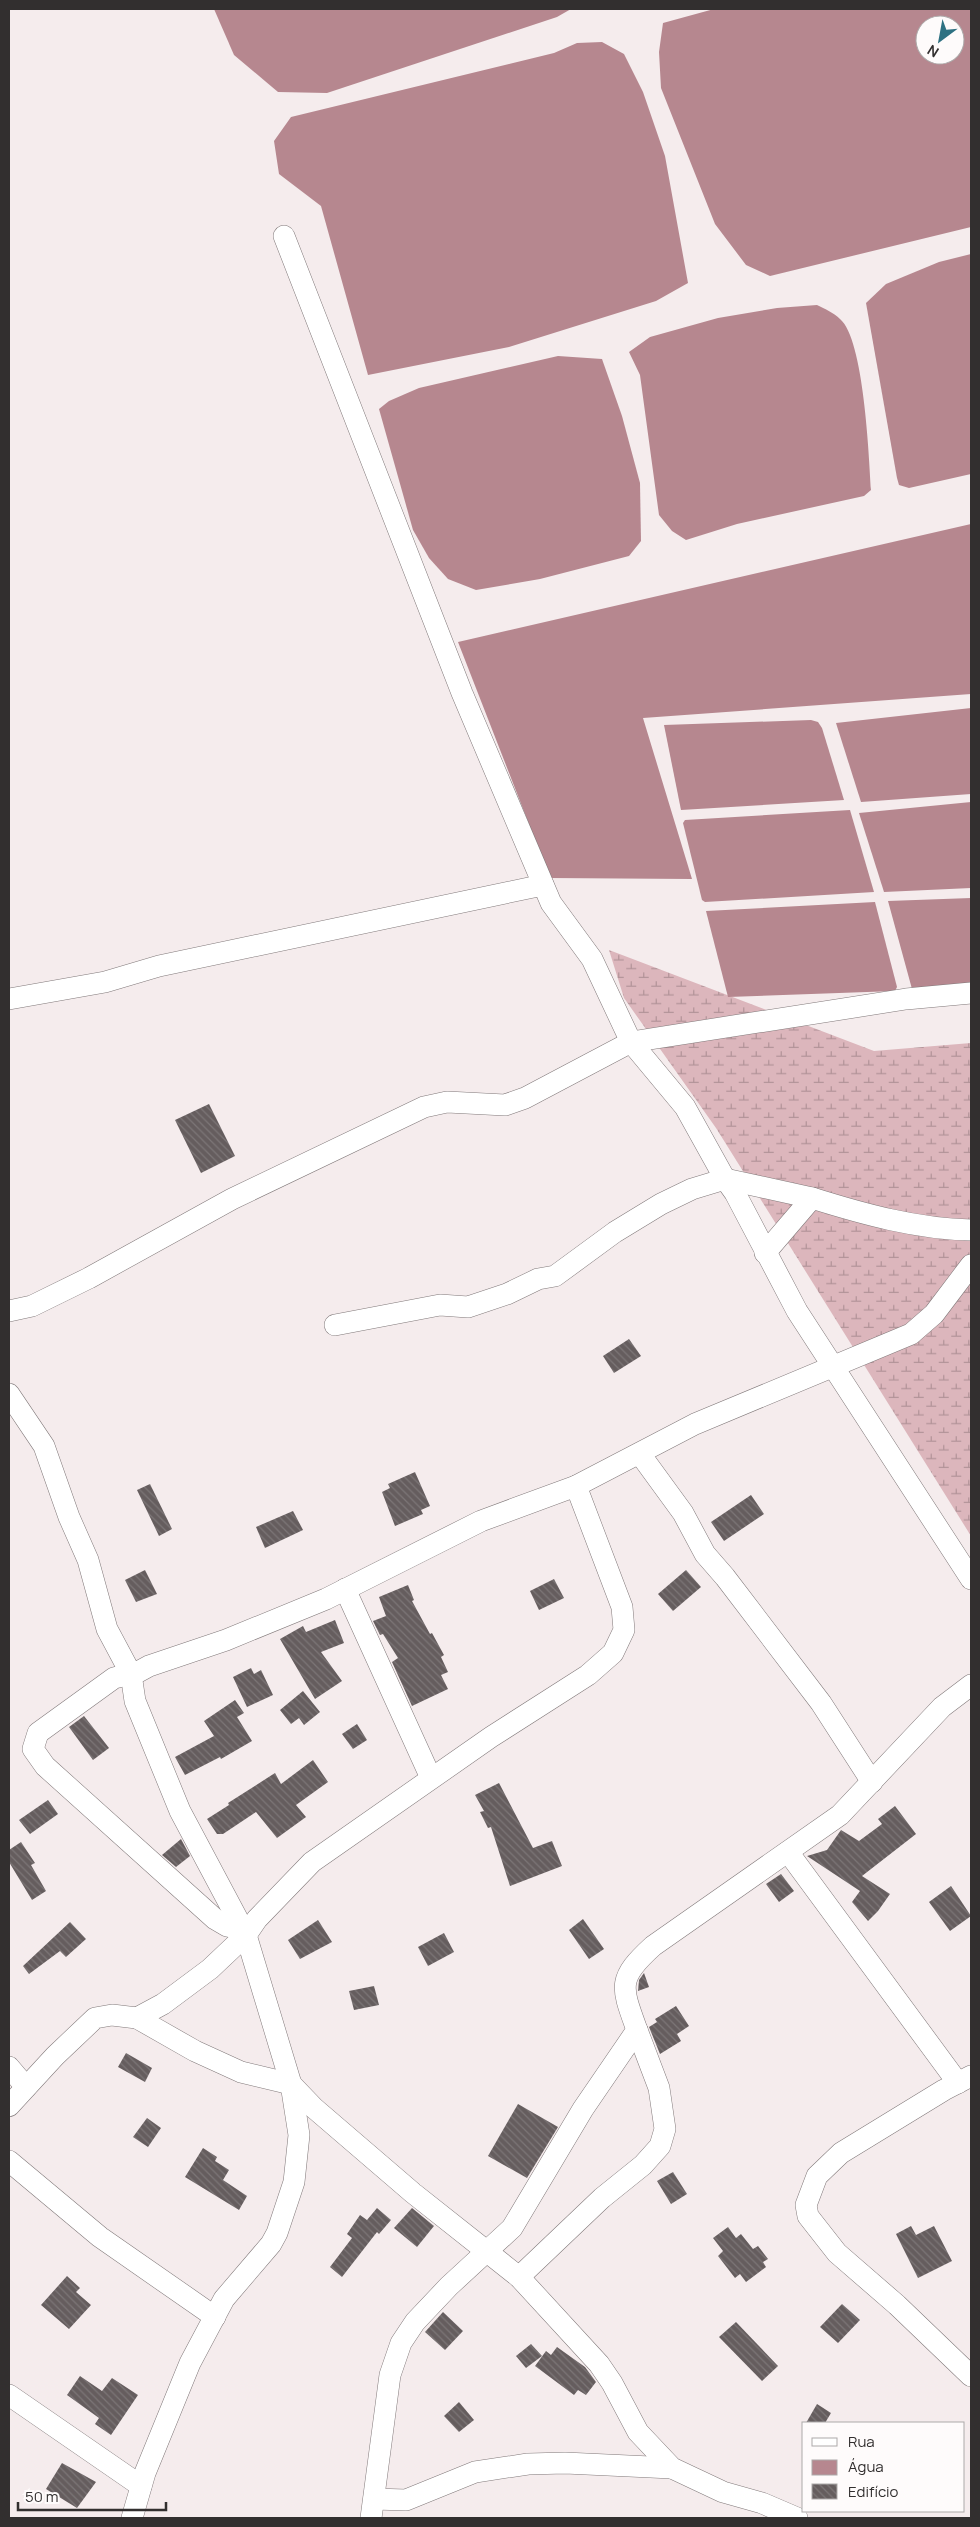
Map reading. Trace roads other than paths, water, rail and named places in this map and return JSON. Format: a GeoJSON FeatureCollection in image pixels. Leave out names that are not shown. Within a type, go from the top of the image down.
{"type":"FeatureCollection","features":[{"type":"Feature","properties":{"kind":"street"},"geometry":{"type":"LineString","coordinates":[[284,236],[462,693],[550,903],[592,959],[631,1042],[685,1108],[725,1180],[735,1193],[765,1253],[798,1310],[971,1579]]}},
{"type":"Feature","properties":{"kind":"street"},"geometry":{"type":"LineString","coordinates":[[9,999],[105,982],[159,966],[543,885]]}},
{"type":"Feature","properties":{"kind":"street"},"geometry":{"type":"LineString","coordinates":[[9,1311],[32,1306],[89,1278],[232,1199],[424,1107],[447,1102],[505,1105],[525,1098],[631,1042],[906,999],[971,993]]}},
{"type":"Feature","properties":{"kind":"street"},"geometry":{"type":"LineString","coordinates":[[335,1325],[440,1306],[468,1307],[507,1294],[538,1279],[555,1276],[615,1232],[661,1204],[692,1189],[725,1180],[812,1198],[881,1218],[945,1229],[971,1230]]}},
{"type":"Feature","properties":{"kind":"street"},"geometry":{"type":"LineString","coordinates":[[765,1253],[812,1198]]}},
{"type":"Feature","properties":{"kind":"street"},"geometry":{"type":"LineString","coordinates":[[243,1932],[215,1919],[45,1766],[33,1749],[38,1733],[114,1678],[131,1674],[226,1640],[345,1589],[481,1520],[576,1486],[695,1424],[911,1334],[934,1314],[971,1265]]}},
{"type":"Feature","properties":{"kind":"street"},"geometry":{"type":"LineString","coordinates":[[9,1394],[44,1446],[69,1517],[88,1560],[108,1629],[131,1674],[135,1701],[180,1811],[243,1932],[291,2084],[299,2135],[294,2182],[271,2244],[229,2293],[190,2362],[141,2486],[132,2518]]}},
{"type":"Feature","properties":{"kind":"street"},"geometry":{"type":"LineString","coordinates":[[640,1454],[682,1513],[704,1554],[724,1577],[821,1703],[872,1782]]}},
{"type":"Feature","properties":{"kind":"street"},"geometry":{"type":"LineString","coordinates":[[137,2018],[171,1998],[210,1968],[312,1862],[431,1778],[588,1674],[613,1653],[624,1630],[622,1607],[576,1486]]}},
{"type":"Feature","properties":{"kind":"street"},"geometry":{"type":"LineString","coordinates":[[345,1589],[431,1778]]}},
{"type":"Feature","properties":{"kind":"street"},"geometry":{"type":"LineString","coordinates":[[519,2277],[602,2198],[643,2165],[660,2146],[665,2129],[659,2088],[624,1993],[627,1975],[634,1963],[653,1946],[840,1815],[872,1782],[893,1756],[942,1707],[971,1685]]}},
{"type":"Feature","properties":{"kind":"street"},"geometry":{"type":"LineString","coordinates":[[788,1852],[964,2080],[841,2153],[817,2176],[806,2205],[808,2216],[837,2253],[897,2306],[971,2376]]}},
{"type":"Feature","properties":{"kind":"street"},"geometry":{"type":"LineString","coordinates":[[9,2106],[55,2056],[95,2018],[112,2015],[137,2018],[195,2051],[241,2072],[291,2084],[314,2108],[413,2193],[519,2277],[599,2364],[612,2382],[638,2432],[672,2468]]}},
{"type":"Feature","properties":{"kind":"street"},"geometry":{"type":"LineString","coordinates":[[637,2030],[583,2109],[512,2228],[486,2250],[415,2322],[401,2343],[390,2375],[372,2509],[406,2500],[475,2472],[528,2464],[565,2462],[672,2468],[724,2492],[762,2503],[797,2518]]}},
{"type":"Feature","properties":{"kind":"street"},"geometry":{"type":"LineString","coordinates":[[9,2068],[26,2087]]}},
{"type":"Feature","properties":{"kind":"street"},"geometry":{"type":"LineString","coordinates":[[9,2162],[100,2237],[215,2317]]}},
{"type":"Feature","properties":{"kind":"street"},"geometry":{"type":"LineString","coordinates":[[9,2395],[141,2486]]}},
{"type":"Feature","properties":{"kind":"water"},"geometry":{"type":"Polygon","coordinates":[[[214,9],[571,9],[557,17],[327,93],[278,92],[234,55],[214,9]]]}},
{"type":"Feature","properties":{"kind":"water"},"geometry":{"type":"Polygon","coordinates":[[[714,9],[971,9],[971,227],[770,276],[746,265],[715,224],[661,88],[659,52],[663,23],[714,9]]]}},
{"type":"Feature","properties":{"kind":"water"},"geometry":{"type":"Polygon","coordinates":[[[602,42],[624,54],[643,92],[665,156],[688,283],[656,301],[509,347],[368,375],[321,206],[279,174],[274,141],[291,117],[554,53],[577,43],[602,42]]]}},
{"type":"Feature","properties":{"kind":"water"},"geometry":{"type":"Polygon","coordinates":[[[971,254],[971,474],[909,488],[899,485],[897,478],[866,303],[886,284],[939,262],[971,254]]]}},
{"type":"Feature","properties":{"kind":"water"},"geometry":{"type":"Polygon","coordinates":[[[817,305],[840,319],[848,331],[855,349],[864,399],[871,490],[864,496],[737,524],[686,540],[672,531],[659,515],[640,375],[629,352],[650,337],[718,318],[777,308],[817,305]]]}},
{"type":"Feature","properties":{"kind":"water"},"geometry":{"type":"Polygon","coordinates":[[[558,356],[602,359],[622,416],[640,483],[641,541],[629,556],[540,579],[476,590],[448,579],[429,558],[413,530],[379,409],[389,401],[419,388],[558,356]]]}},
{"type":"Feature","properties":{"kind":"water"},"geometry":{"type":"Polygon","coordinates":[[[971,524],[971,694],[643,718],[692,879],[550,878],[458,642],[971,524]]]}},
{"type":"Feature","properties":{"kind":"water"},"geometry":{"type":"Polygon","coordinates":[[[971,708],[971,794],[861,802],[836,723],[971,708]]]}},
{"type":"Feature","properties":{"kind":"water"},"geometry":{"type":"Polygon","coordinates":[[[811,720],[818,722],[822,728],[844,800],[681,810],[664,725],[811,720]]]}},
{"type":"Feature","properties":{"kind":"water"},"geometry":{"type":"Polygon","coordinates":[[[971,802],[971,888],[884,892],[859,813],[971,802]]]}},
{"type":"Feature","properties":{"kind":"water"},"geometry":{"type":"Polygon","coordinates":[[[850,810],[874,892],[705,902],[702,900],[683,823],[685,820],[850,810]]]}},
{"type":"Feature","properties":{"kind":"water"},"geometry":{"type":"Polygon","coordinates":[[[971,898],[971,985],[912,989],[888,901],[971,898]]]}},
{"type":"Feature","properties":{"kind":"water"},"geometry":{"type":"Polygon","coordinates":[[[875,902],[897,987],[895,991],[728,997],[706,911],[875,902]]]}}]}
